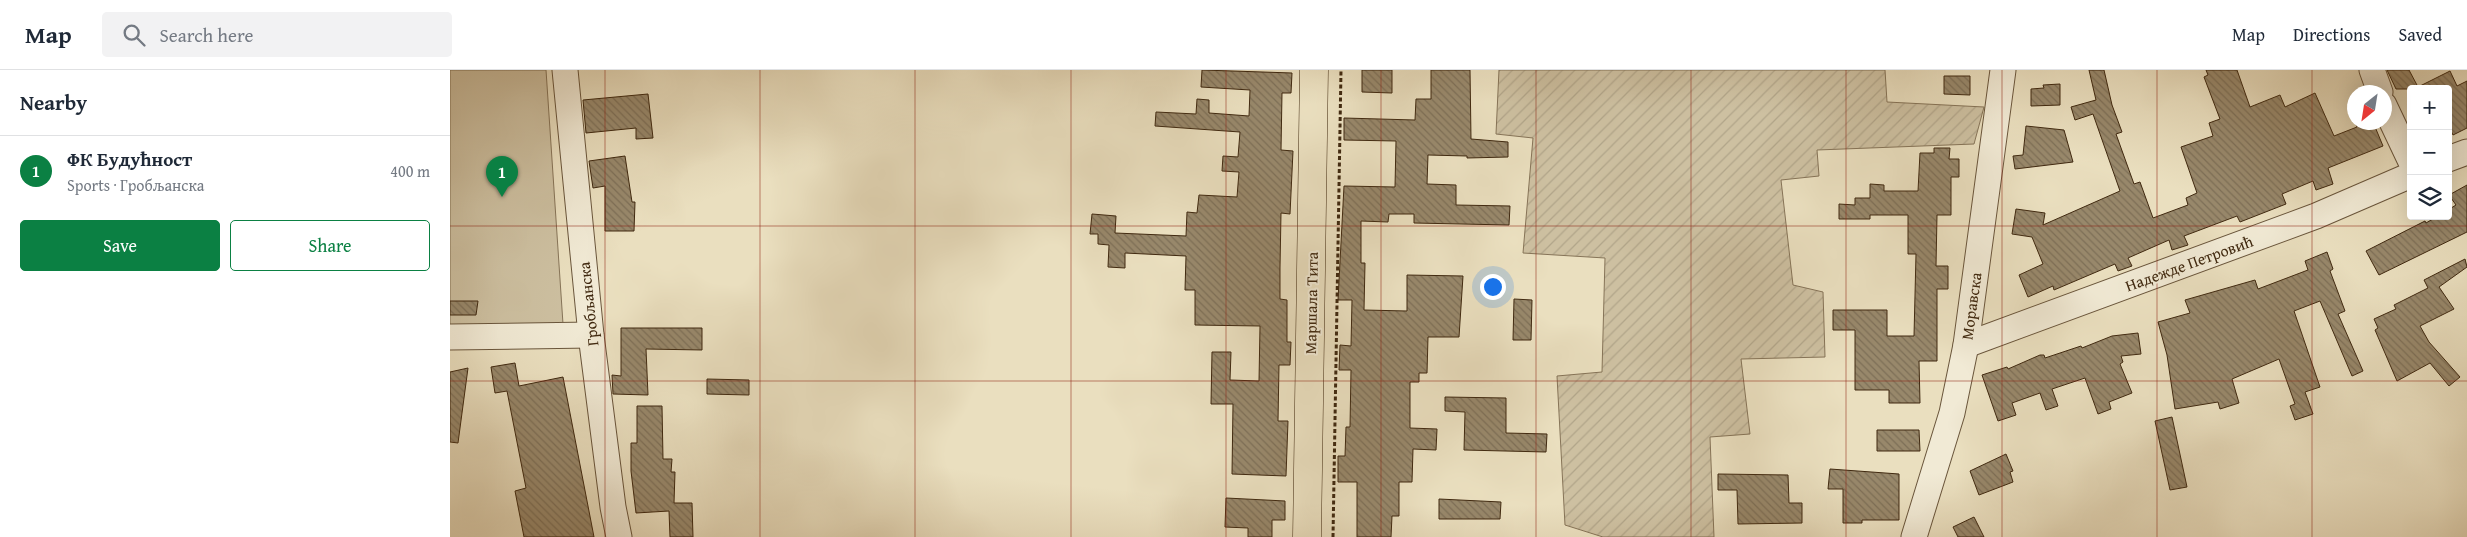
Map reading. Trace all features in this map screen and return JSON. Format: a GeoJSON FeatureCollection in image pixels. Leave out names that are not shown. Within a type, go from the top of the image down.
{"type":"FeatureCollection","features":[{"type":"Feature","properties":{"kind":"main road","name":"Маршала Тита"},"geometry":{"type":"LineString","coordinates":[[1307,537],[1314,70]]}},
{"type":"Feature","properties":{"kind":"street","name":"Гробљанска"},"geometry":{"type":"LineString","coordinates":[[565,70],[591,335],[613,507],[620,537]]}},
{"type":"Feature","properties":{"kind":"street","name":"Моравска"},"geometry":{"type":"LineString","coordinates":[[1914,537],[1952,413],[1966,345],[2003,70]]}},
{"type":"Feature","properties":{"kind":"street"},"geometry":{"type":"LineString","coordinates":[[2372,70],[2377,85]]}},
{"type":"Feature","properties":{"kind":"street"},"geometry":{"type":"LineString","coordinates":[[2392,122],[2407,154]]}},
{"type":"Feature","properties":{"kind":"street"},"geometry":{"type":"LineString","coordinates":[[2452,158],[2467,152]]}},
{"type":"Feature","properties":{"kind":"street","name":"Надежде Петровић"},"geometry":{"type":"LineString","coordinates":[[1966,345],[2316,216],[2407,177]]}},
{"type":"Feature","properties":{"kind":"street"},"geometry":{"type":"LineString","coordinates":[[450,337],[591,335]]}},
{"type":"Feature","properties":{"kind":"path"},"geometry":{"type":"LineString","coordinates":[[1333,537],[1341,70]]}},
{"type":"Feature","properties":{"kind":"shaded area"},"geometry":{"type":"Polygon","coordinates":[[[450,70],[546,70],[563,324],[450,325],[450,70]]]}},
{"type":"Feature","properties":{"kind":"shaded area"},"geometry":{"type":"Polygon","coordinates":[[[1499,70],[1885,70],[1887,102],[1984,107],[1974,144],[1817,150],[1819,176],[1781,180],[1793,285],[1823,292],[1825,357],[1741,359],[1750,434],[1710,437],[1714,537],[1603,537],[1565,525],[1557,376],[1602,372],[1605,258],[1523,253],[1533,138],[1496,134],[1499,70]]]}},
{"type":"Feature","properties":{"kind":"building"},"geometry":{"type":"Polygon","coordinates":[[[1202,70],[1292,73],[1291,93],[1282,93],[1281,150],[1293,151],[1290,214],[1281,213],[1280,299],[1287,300],[1287,342],[1291,342],[1290,365],[1279,365],[1278,421],[1288,421],[1286,476],[1232,474],[1233,404],[1211,404],[1212,352],[1231,352],[1230,380],[1259,381],[1260,326],[1195,325],[1195,290],[1185,290],[1186,256],[1125,253],[1125,268],[1108,267],[1109,245],[1098,244],[1098,234],[1090,234],[1092,214],[1116,216],[1115,233],[1186,236],[1187,212],[1197,213],[1199,195],[1237,197],[1239,172],[1222,171],[1223,156],[1238,157],[1240,132],[1155,126],[1156,112],[1196,114],[1197,99],[1209,100],[1209,113],[1249,116],[1250,90],[1201,87],[1202,70]]]}},
{"type":"Feature","properties":{"kind":"building"},"geometry":{"type":"Polygon","coordinates":[[[1362,70],[1392,70],[1392,93],[1362,92],[1362,70]]]}},
{"type":"Feature","properties":{"kind":"building"},"geometry":{"type":"Polygon","coordinates":[[[1431,70],[1470,70],[1471,139],[1508,142],[1508,157],[1467,158],[1467,156],[1428,155],[1427,184],[1456,185],[1456,205],[1510,206],[1509,225],[1414,223],[1414,214],[1389,214],[1388,222],[1361,221],[1361,263],[1365,263],[1364,310],[1407,311],[1407,275],[1463,276],[1459,337],[1428,337],[1427,373],[1419,373],[1419,382],[1410,382],[1410,428],[1437,429],[1436,450],[1413,449],[1412,482],[1399,482],[1399,516],[1392,516],[1391,537],[1357,537],[1357,482],[1338,482],[1338,456],[1345,456],[1346,427],[1350,427],[1351,370],[1339,370],[1340,345],[1351,346],[1352,300],[1338,300],[1344,186],[1395,187],[1396,141],[1344,140],[1344,118],[1415,120],[1416,99],[1431,99],[1431,70]]]}},
{"type":"Feature","properties":{"kind":"building"},"geometry":{"type":"Polygon","coordinates":[[[2089,70],[2104,70],[2112,105],[2122,132],[2116,134],[2134,184],[2140,182],[2153,218],[2188,205],[2186,198],[2197,193],[2181,147],[2213,136],[2209,123],[2220,119],[2204,77],[2208,75],[2206,70],[2237,70],[2250,107],[2280,95],[2285,107],[2315,93],[2334,136],[2349,130],[2376,130],[2383,146],[2328,168],[2333,184],[2316,190],[2313,181],[2282,194],[2286,204],[2240,222],[2237,216],[2184,236],[2188,245],[2172,250],[2169,240],[2128,258],[2132,266],[2118,271],[2115,264],[2054,290],[2053,286],[2028,297],[2019,275],[2043,264],[2032,237],[2012,234],[2016,209],[2045,213],[2043,225],[2120,191],[2093,114],[2075,120],[2071,107],[2096,100],[2089,70]]]}},
{"type":"Feature","properties":{"kind":"building"},"geometry":{"type":"Polygon","coordinates":[[[2387,70],[2409,70],[2417,85],[2407,85],[2407,89],[2396,89],[2387,70]]]}},
{"type":"Feature","properties":{"kind":"building"},"geometry":{"type":"Polygon","coordinates":[[[2450,71],[2457,86],[2467,81],[2467,128],[2453,135],[2452,85],[2422,85],[2450,71]]]}},
{"type":"Feature","properties":{"kind":"building"},"geometry":{"type":"Polygon","coordinates":[[[1944,76],[1970,76],[1970,95],[1944,94],[1944,76]]]}},
{"type":"Feature","properties":{"kind":"building"},"geometry":{"type":"Polygon","coordinates":[[[2060,84],[2060,105],[2031,106],[2031,89],[2044,88],[2043,85],[2060,84]]]}},
{"type":"Feature","properties":{"kind":"building"},"geometry":{"type":"Polygon","coordinates":[[[648,94],[653,138],[636,139],[636,128],[586,133],[583,100],[648,94]]]}},
{"type":"Feature","properties":{"kind":"building"},"geometry":{"type":"Polygon","coordinates":[[[2026,126],[2064,130],[2073,162],[2015,169],[2013,156],[2023,155],[2026,126]]]}},
{"type":"Feature","properties":{"kind":"building"},"geometry":{"type":"Polygon","coordinates":[[[1934,148],[1950,148],[1949,159],[1959,159],[1959,177],[1951,177],[1951,215],[1937,215],[1936,266],[1948,266],[1948,289],[1937,289],[1937,361],[1919,361],[1920,403],[1889,403],[1889,390],[1855,390],[1855,330],[1833,330],[1833,310],[1887,310],[1887,336],[1914,336],[1916,254],[1908,254],[1908,215],[1870,215],[1870,219],[1839,219],[1839,204],[1855,205],[1855,198],[1870,198],[1870,184],[1884,185],[1884,191],[1918,191],[1920,153],[1934,153],[1934,148]]]}},
{"type":"Feature","properties":{"kind":"building"},"geometry":{"type":"Polygon","coordinates":[[[625,156],[632,202],[635,202],[634,231],[605,231],[605,186],[593,188],[589,161],[625,156]]]}},
{"type":"Feature","properties":{"kind":"building"},"geometry":{"type":"Polygon","coordinates":[[[2467,185],[2467,232],[2379,275],[2366,251],[2425,221],[2426,223],[2431,220],[2452,220],[2452,208],[2456,205],[2452,199],[2452,193],[2467,185]]]}},
{"type":"Feature","properties":{"kind":"building"},"geometry":{"type":"Polygon","coordinates":[[[2327,252],[2333,269],[2330,271],[2345,311],[2338,314],[2363,371],[2352,376],[2320,301],[2294,311],[2320,387],[2305,392],[2313,414],[2295,420],[2290,406],[2295,404],[2279,359],[2232,379],[2239,403],[2220,409],[2218,402],[2175,409],[2167,355],[2158,322],[2190,313],[2185,300],[2255,280],[2258,289],[2308,270],[2305,261],[2327,252]]]}},
{"type":"Feature","properties":{"kind":"building"},"geometry":{"type":"Polygon","coordinates":[[[2465,259],[2467,267],[2439,287],[2454,309],[2420,326],[2429,342],[2460,377],[2449,386],[2430,363],[2397,381],[2375,330],[2378,328],[2374,319],[2396,309],[2394,305],[2428,288],[2424,280],[2465,259]]]}},
{"type":"Feature","properties":{"kind":"building"},"geometry":{"type":"Polygon","coordinates":[[[1514,299],[1532,300],[1531,340],[1513,340],[1514,299]]]}},
{"type":"Feature","properties":{"kind":"building"},"geometry":{"type":"Polygon","coordinates":[[[450,301],[478,301],[476,315],[450,315],[450,301]]]}},
{"type":"Feature","properties":{"kind":"building"},"geometry":{"type":"Polygon","coordinates":[[[621,328],[702,328],[702,350],[646,349],[648,395],[613,394],[612,375],[621,376],[621,328]]]}},
{"type":"Feature","properties":{"kind":"building"},"geometry":{"type":"Polygon","coordinates":[[[2138,333],[2141,354],[2121,356],[2123,362],[2120,364],[2132,393],[2109,402],[2111,409],[2098,414],[2085,378],[2052,389],[2058,406],[2046,410],[2040,393],[2012,403],[2016,415],[1998,421],[1982,375],[2007,367],[2008,369],[2040,355],[2044,355],[2045,358],[2081,346],[2082,348],[2112,336],[2138,333]]]}},
{"type":"Feature","properties":{"kind":"building"},"geometry":{"type":"Polygon","coordinates":[[[515,363],[519,386],[563,377],[594,537],[524,537],[515,491],[526,488],[507,391],[495,393],[491,367],[515,363]]]}},
{"type":"Feature","properties":{"kind":"building"},"geometry":{"type":"Polygon","coordinates":[[[468,368],[458,443],[450,442],[450,372],[468,368]]]}},
{"type":"Feature","properties":{"kind":"building"},"geometry":{"type":"Polygon","coordinates":[[[707,379],[749,380],[749,395],[707,394],[707,379]]]}},
{"type":"Feature","properties":{"kind":"building"},"geometry":{"type":"Polygon","coordinates":[[[1445,397],[1506,398],[1506,433],[1547,434],[1546,452],[1464,450],[1465,412],[1445,411],[1445,397]]]}},
{"type":"Feature","properties":{"kind":"building"},"geometry":{"type":"Polygon","coordinates":[[[637,406],[662,406],[663,459],[672,459],[671,472],[675,472],[674,503],[692,503],[693,537],[670,537],[669,511],[636,513],[631,471],[631,443],[637,443],[637,406]]]}},
{"type":"Feature","properties":{"kind":"building"},"geometry":{"type":"Polygon","coordinates":[[[2172,417],[2187,487],[2170,490],[2155,421],[2172,417]]]}},
{"type":"Feature","properties":{"kind":"building"},"geometry":{"type":"Polygon","coordinates":[[[1877,430],[1919,430],[1920,451],[1877,451],[1877,430]]]}},
{"type":"Feature","properties":{"kind":"building"},"geometry":{"type":"Polygon","coordinates":[[[2006,454],[2013,471],[2010,472],[2013,482],[1979,495],[1970,471],[2006,454]]]}},
{"type":"Feature","properties":{"kind":"building"},"geometry":{"type":"Polygon","coordinates":[[[1830,469],[1899,474],[1899,520],[1862,520],[1862,523],[1843,523],[1843,489],[1828,489],[1830,469]]]}},
{"type":"Feature","properties":{"kind":"building"},"geometry":{"type":"Polygon","coordinates":[[[1718,474],[1788,475],[1789,503],[1802,503],[1802,523],[1738,524],[1737,490],[1718,490],[1718,474]]]}},
{"type":"Feature","properties":{"kind":"building"},"geometry":{"type":"Polygon","coordinates":[[[1226,498],[1285,501],[1285,520],[1272,520],[1272,537],[1248,537],[1248,528],[1225,527],[1226,498]]]}},
{"type":"Feature","properties":{"kind":"building"},"geometry":{"type":"Polygon","coordinates":[[[1439,499],[1501,502],[1500,519],[1439,519],[1439,499]]]}},
{"type":"Feature","properties":{"kind":"building"},"geometry":{"type":"Polygon","coordinates":[[[1974,517],[1984,537],[1958,537],[1953,527],[1974,517]]]}},
{"type":"Feature","properties":{"kind":"place","name":"ФК Будућност"},"geometry":{"type":"Point","coordinates":[502,197]}}]}
